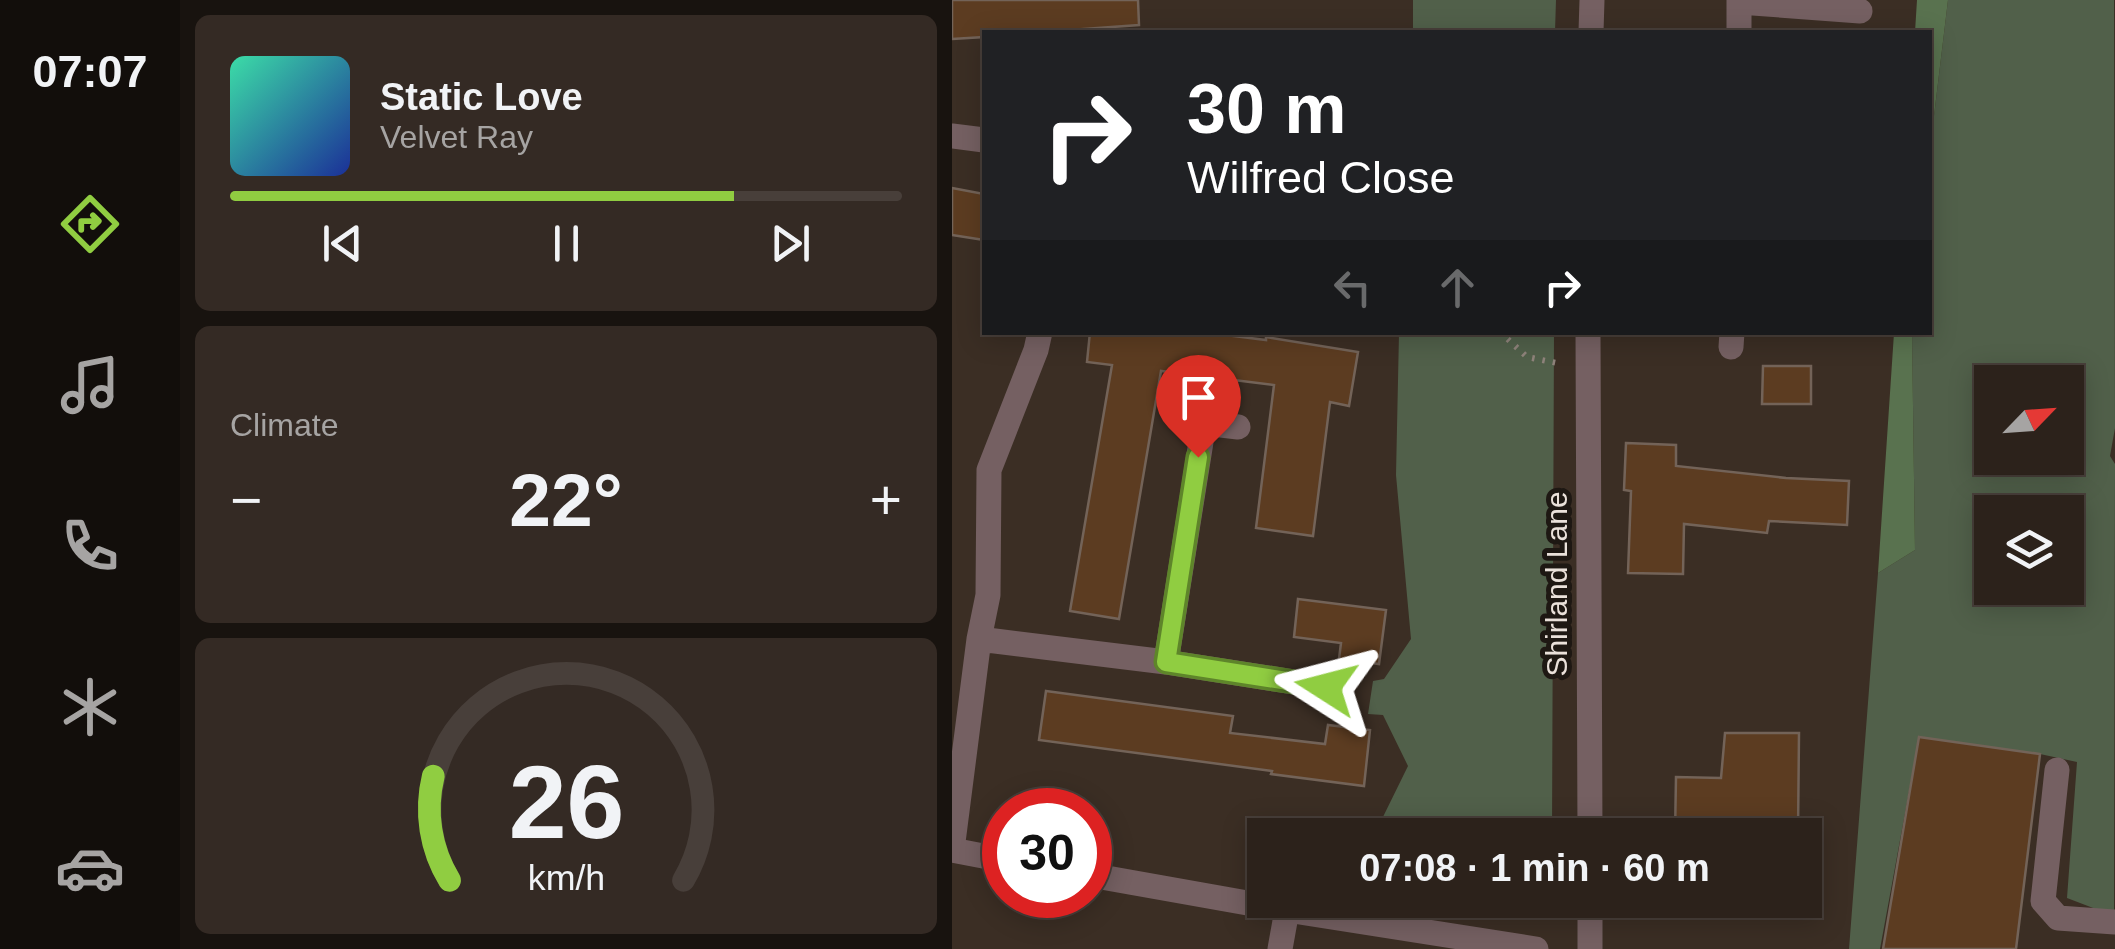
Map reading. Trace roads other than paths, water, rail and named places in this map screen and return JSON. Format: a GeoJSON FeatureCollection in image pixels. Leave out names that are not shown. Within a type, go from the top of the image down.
{"type":"FeatureCollection","features":[{"type":"Feature","properties":{"kind":"street"},"geometry":{"type":"LineString","coordinates":[[1591,30],[1592,0]]}},
{"type":"Feature","properties":{"kind":"street"},"geometry":{"type":"LineString","coordinates":[[1740,30],[1739,1],[1860,11]]}},
{"type":"Feature","properties":{"kind":"street"},"geometry":{"type":"LineString","coordinates":[[952,136],[982,140]]}},
{"type":"Feature","properties":{"kind":"street"},"geometry":{"type":"LineString","coordinates":[[982,856],[952,850],[988,595],[988,470],[1039,335]]}},
{"type":"Feature","properties":{"kind":"street","name":"Shirland Lane"},"geometry":{"type":"LineString","coordinates":[[1588,335],[1590,818]]}},
{"type":"Feature","properties":{"kind":"street"},"geometry":{"type":"LineString","coordinates":[[1166,662],[1204,423],[1238,426]]}},
{"type":"Feature","properties":{"kind":"street"},"geometry":{"type":"LineString","coordinates":[[979,639],[1326,687]]}},
{"type":"Feature","properties":{"kind":"street"},"geometry":{"type":"LineString","coordinates":[[2057,770],[2043,901],[2058,918],[2114,922]]}},
{"type":"Feature","properties":{"kind":"street"},"geometry":{"type":"LineString","coordinates":[[1112,879],[1247,903]]}},
{"type":"Feature","properties":{"kind":"street"},"geometry":{"type":"LineString","coordinates":[[1280,949],[1286,918]]}},
{"type":"Feature","properties":{"kind":"street"},"geometry":{"type":"LineString","coordinates":[[1338,918],[1536,949]]}},
{"type":"Feature","properties":{"kind":"street"},"geometry":{"type":"LineString","coordinates":[[1590,918],[1590,949]]}}]}
